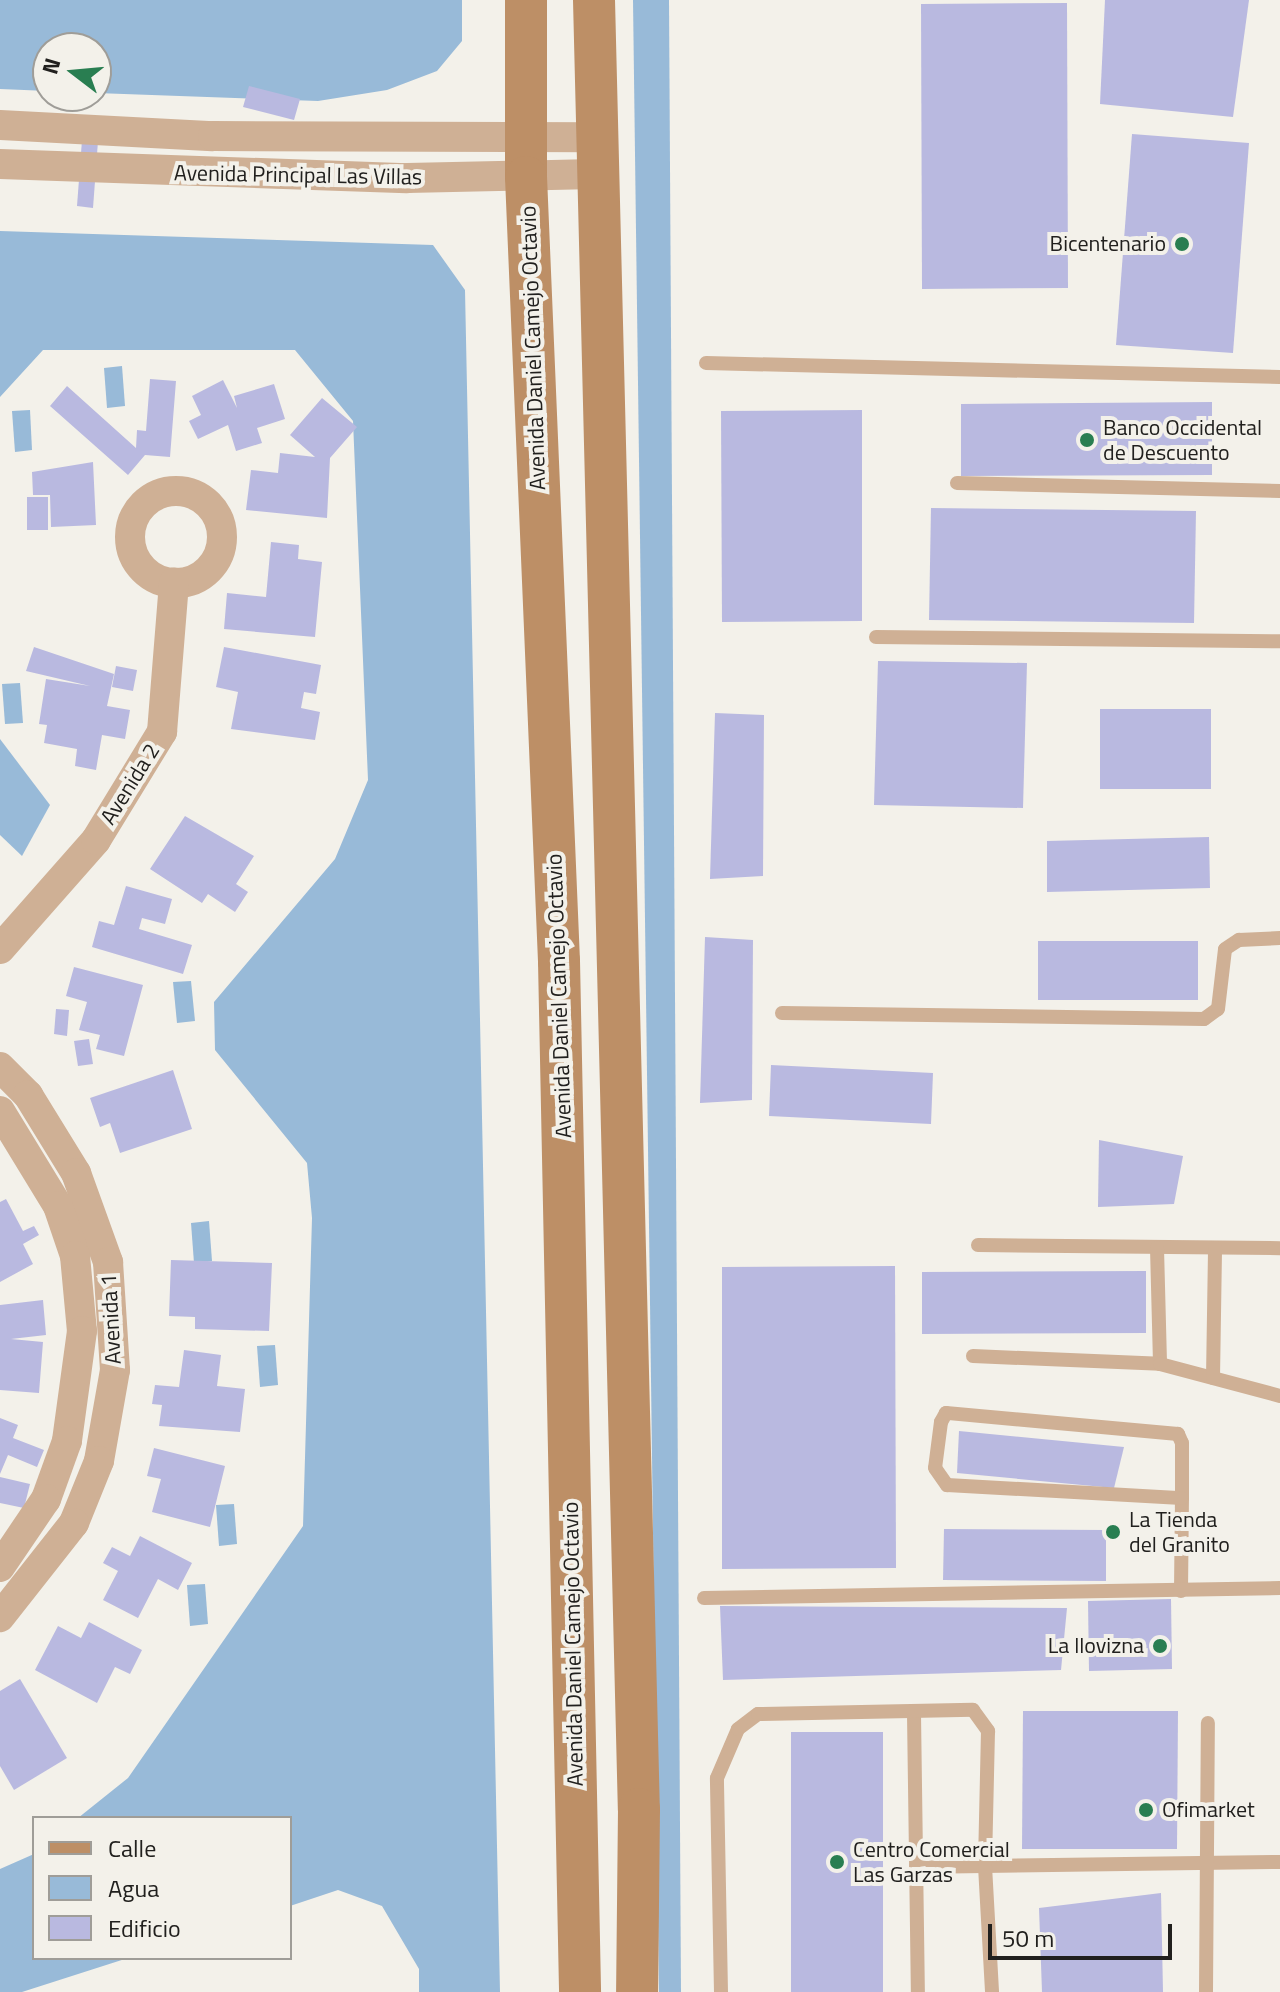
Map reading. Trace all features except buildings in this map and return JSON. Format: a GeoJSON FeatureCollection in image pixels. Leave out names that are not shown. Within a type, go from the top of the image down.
{"type":"FeatureCollection","features":[{"type":"Feature","properties":{"kind":"main road","name":"Avenida Daniel Camejo Octavio"},"geometry":{"type":"LineString","coordinates":[[526,0],[526,157],[559,961],[580,1992]]}},
{"type":"Feature","properties":{"kind":"main road"},"geometry":{"type":"LineString","coordinates":[[594,0],[594,156],[623,1120],[637,1992]]}},
{"type":"Feature","properties":{"kind":"street","name":"Avenida Principal Las Villas"},"geometry":{"type":"LineString","coordinates":[[0,125],[526,157]]}},
{"type":"Feature","properties":{"kind":"street","name":"Avenida Principal Las Villas"},"geometry":{"type":"LineString","coordinates":[[0,164],[594,156]]}},
{"type":"Feature","properties":{"kind":"street","name":"Avenida 2"},"geometry":{"type":"LineString","coordinates":[[0,949],[96,840],[162,732],[174,582]]}},
{"type":"Feature","properties":{"kind":"street","name":"Avenida 1"},"geometry":{"type":"LineString","coordinates":[[0,1067],[28,1095],[76,1173],[108,1262],[115,1370],[99,1461],[74,1523],[0,1617]]}},
{"type":"Feature","properties":{"kind":"street","name":"Avenida 1"},"geometry":{"type":"LineString","coordinates":[[0,1111],[58,1206],[75,1256],[82,1331],[67,1441],[46,1499],[0,1567]]}},
{"type":"Feature","properties":{"kind":"lane"},"geometry":{"type":"LineString","coordinates":[[706,363],[1280,377]]}},
{"type":"Feature","properties":{"kind":"lane"},"geometry":{"type":"LineString","coordinates":[[957,483],[1280,491]]}},
{"type":"Feature","properties":{"kind":"lane"},"geometry":{"type":"LineString","coordinates":[[876,637],[1280,641]]}},
{"type":"Feature","properties":{"kind":"lane"},"geometry":{"type":"LineString","coordinates":[[782,1013],[1204,1019],[1218,1009],[1225,949],[1239,940],[1280,938]]}},
{"type":"Feature","properties":{"kind":"lane"},"geometry":{"type":"LineString","coordinates":[[978,1245],[1280,1248]]}},
{"type":"Feature","properties":{"kind":"lane"},"geometry":{"type":"LineString","coordinates":[[1157,1248],[1160,1364]]}},
{"type":"Feature","properties":{"kind":"lane"},"geometry":{"type":"LineString","coordinates":[[1213,1378],[1215,1248]]}},
{"type":"Feature","properties":{"kind":"lane"},"geometry":{"type":"LineString","coordinates":[[973,1356],[1160,1364],[1280,1396]]}},
{"type":"Feature","properties":{"kind":"lane"},"geometry":{"type":"LineString","coordinates":[[1181,1591],[1182,1498],[1182,1443],[1168,1428],[946,1413],[941,1422],[935,1468],[947,1485],[1182,1498]]}},
{"type":"Feature","properties":{"kind":"lane"},"geometry":{"type":"LineString","coordinates":[[704,1598],[1280,1588]]}},
{"type":"Feature","properties":{"kind":"lane"},"geometry":{"type":"LineString","coordinates":[[721,1992],[717,1778],[738,1729],[758,1714],[914,1714],[973,1710],[983,1719],[988,1731],[985,1866],[992,1992]]}},
{"type":"Feature","properties":{"kind":"lane"},"geometry":{"type":"LineString","coordinates":[[914,1714],[918,1992]]}},
{"type":"Feature","properties":{"kind":"lane"},"geometry":{"type":"LineString","coordinates":[[1206,1992],[1208,1723]]}},
{"type":"Feature","properties":{"kind":"lane"},"geometry":{"type":"LineString","coordinates":[[916,1867],[1280,1862]]}},
{"type":"Feature","properties":{"kind":"water"},"geometry":{"type":"Polygon","coordinates":[[[0,0],[462,0],[462,41],[437,71],[387,90],[318,101],[112,94],[112,32],[32,32],[32,90],[0,89],[0,0]]]}},
{"type":"Feature","properties":{"kind":"water"},"geometry":{"type":"Polygon","coordinates":[[[633,0],[669,0],[681,1992],[659,1992],[633,0]]]}},
{"type":"Feature","properties":{"kind":"water"},"geometry":{"type":"Polygon","coordinates":[[[0,231],[433,245],[465,290],[500,1992],[419,1992],[419,1969],[382,1906],[338,1890],[292,1905],[292,1816],[80,1816],[128,1778],[303,1526],[312,1218],[307,1163],[215,1050],[214,1002],[335,859],[368,780],[353,421],[295,350],[43,350],[0,397],[0,231]]]}},
{"type":"Feature","properties":{"kind":"water"},"geometry":{"type":"Polygon","coordinates":[[[122,366],[125,406],[107,408],[104,368],[122,366]]]}},
{"type":"Feature","properties":{"kind":"water"},"geometry":{"type":"Polygon","coordinates":[[[30,410],[32,450],[15,452],[12,411],[30,410]]]}},
{"type":"Feature","properties":{"kind":"water"},"geometry":{"type":"Polygon","coordinates":[[[20,683],[23,723],[5,724],[2,684],[20,683]]]}},
{"type":"Feature","properties":{"kind":"water"},"geometry":{"type":"Polygon","coordinates":[[[0,739],[50,805],[22,856],[0,835],[0,739]]]}},
{"type":"Feature","properties":{"kind":"water"},"geometry":{"type":"Polygon","coordinates":[[[191,981],[195,1021],[177,1023],[173,982],[191,981]]]}},
{"type":"Feature","properties":{"kind":"water"},"geometry":{"type":"Polygon","coordinates":[[[209,1221],[212,1261],[194,1263],[191,1223],[209,1221]]]}},
{"type":"Feature","properties":{"kind":"water"},"geometry":{"type":"Polygon","coordinates":[[[275,1345],[278,1385],[260,1387],[257,1346],[275,1345]]]}},
{"type":"Feature","properties":{"kind":"water"},"geometry":{"type":"Polygon","coordinates":[[[234,1504],[237,1544],[219,1546],[216,1505],[234,1504]]]}},
{"type":"Feature","properties":{"kind":"water"},"geometry":{"type":"Polygon","coordinates":[[[205,1584],[208,1624],[190,1626],[187,1585],[205,1584]]]}},
{"type":"Feature","properties":{"kind":"water"},"geometry":{"type":"Polygon","coordinates":[[[32,1855],[32,1960],[122,1960],[22,1992],[0,1992],[0,1869],[32,1855]]]}},
{"type":"Feature","properties":{"kind":"place","name":"Bicentenario"},"geometry":{"type":"Point","coordinates":[1182,244]}},
{"type":"Feature","properties":{"kind":"place","name":"Banco Occidental de Descuento"},"geometry":{"type":"Point","coordinates":[1087,440]}},
{"type":"Feature","properties":{"kind":"place","name":"La Tienda del Granito"},"geometry":{"type":"Point","coordinates":[1113,1532]}},
{"type":"Feature","properties":{"kind":"place","name":"La llovizna"},"geometry":{"type":"Point","coordinates":[1160,1646]}},
{"type":"Feature","properties":{"kind":"place","name":"Ofimarket"},"geometry":{"type":"Point","coordinates":[1146,1810]}},
{"type":"Feature","properties":{"kind":"place","name":"Centro Comercial Las Garzas"},"geometry":{"type":"Point","coordinates":[837,1862]}}]}
